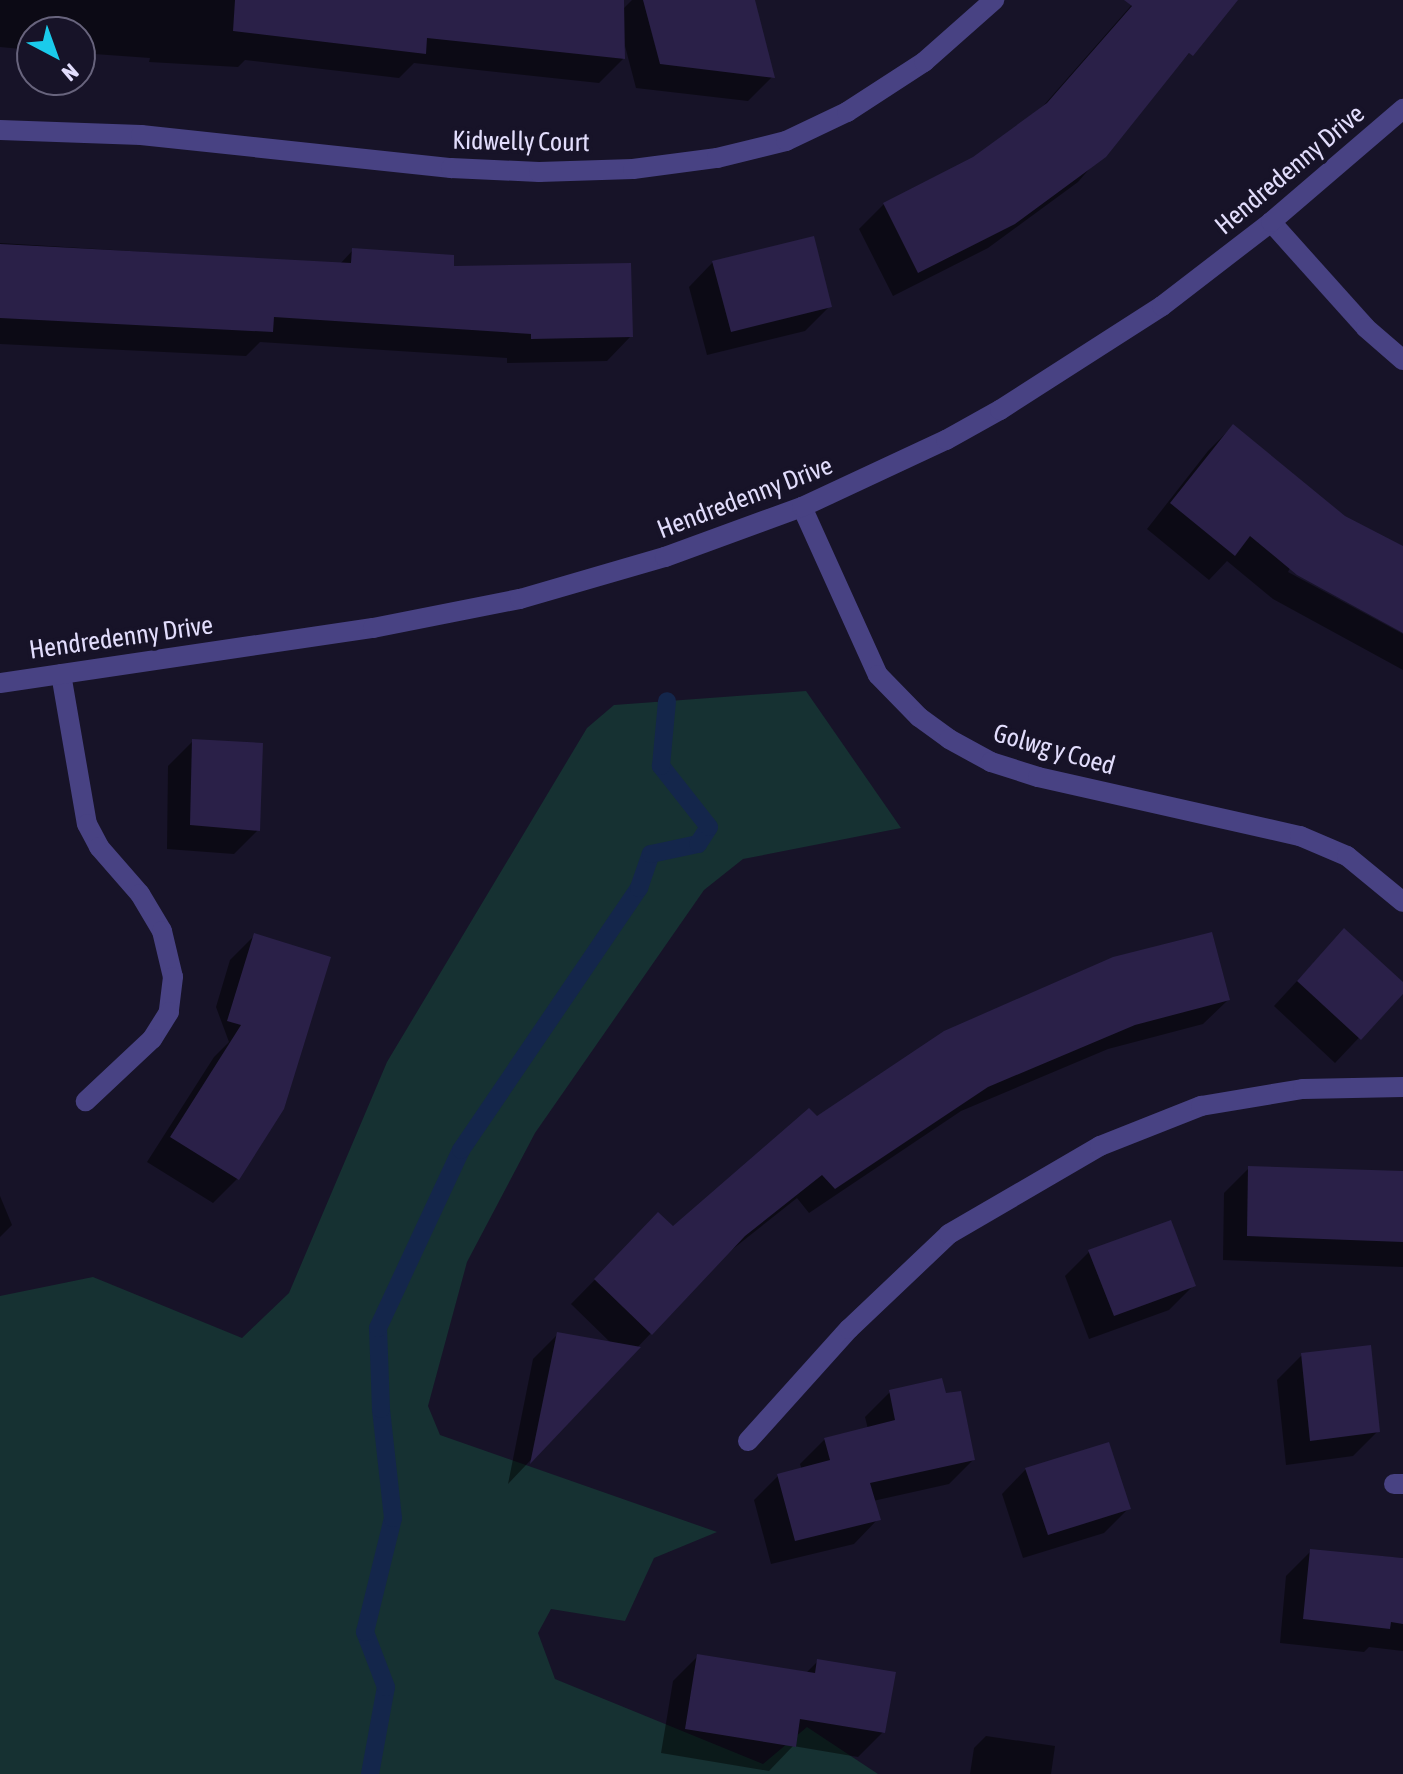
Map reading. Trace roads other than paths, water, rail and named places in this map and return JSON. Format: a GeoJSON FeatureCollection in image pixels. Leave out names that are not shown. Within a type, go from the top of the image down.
{"type":"FeatureCollection","features":[{"type":"Feature","properties":{"kind":"street","name":"Kidwelly Court"},"geometry":{"type":"LineString","coordinates":[[0,130],[141,135],[451,168],[539,172],[647,168],[717,158],[786,141],[847,112],[924,62],[994,0]]}},
{"type":"Feature","properties":{"kind":"street","name":"Hendredenny Drive"},"geometry":{"type":"LineString","coordinates":[[0,683],[373,628],[520,599],[665,557],[802,507],[946,440],[1044,384],[1162,306],[1271,222],[1403,109]]}},
{"type":"Feature","properties":{"kind":"street"},"geometry":{"type":"LineString","coordinates":[[1271,222],[1366,328],[1403,360]]}},
{"type":"Feature","properties":{"kind":"street","name":"Golwg y Coed"},"geometry":{"type":"LineString","coordinates":[[802,507],[878,675],[919,717],[949,739],[991,762],[1038,777],[1300,836],[1347,856],[1403,902]]}},
{"type":"Feature","properties":{"kind":"street"},"geometry":{"type":"LineString","coordinates":[[61,674],[87,824],[99,847],[140,894],[162,931],[173,977],[169,1012],[152,1039],[86,1101]]}},
{"type":"Feature","properties":{"kind":"street"},"geometry":{"type":"LineString","coordinates":[[748,1441],[849,1329],[949,1234],[1100,1146],[1201,1106],[1303,1089],[1403,1087]]}},
{"type":"Feature","properties":{"kind":"waterway"},"geometry":{"type":"LineString","coordinates":[[370,1774],[386,1687],[365,1632],[393,1518],[381,1409],[378,1328],[461,1150],[639,888],[651,854],[698,844],[709,827],[661,766],[667,701]]}}]}
